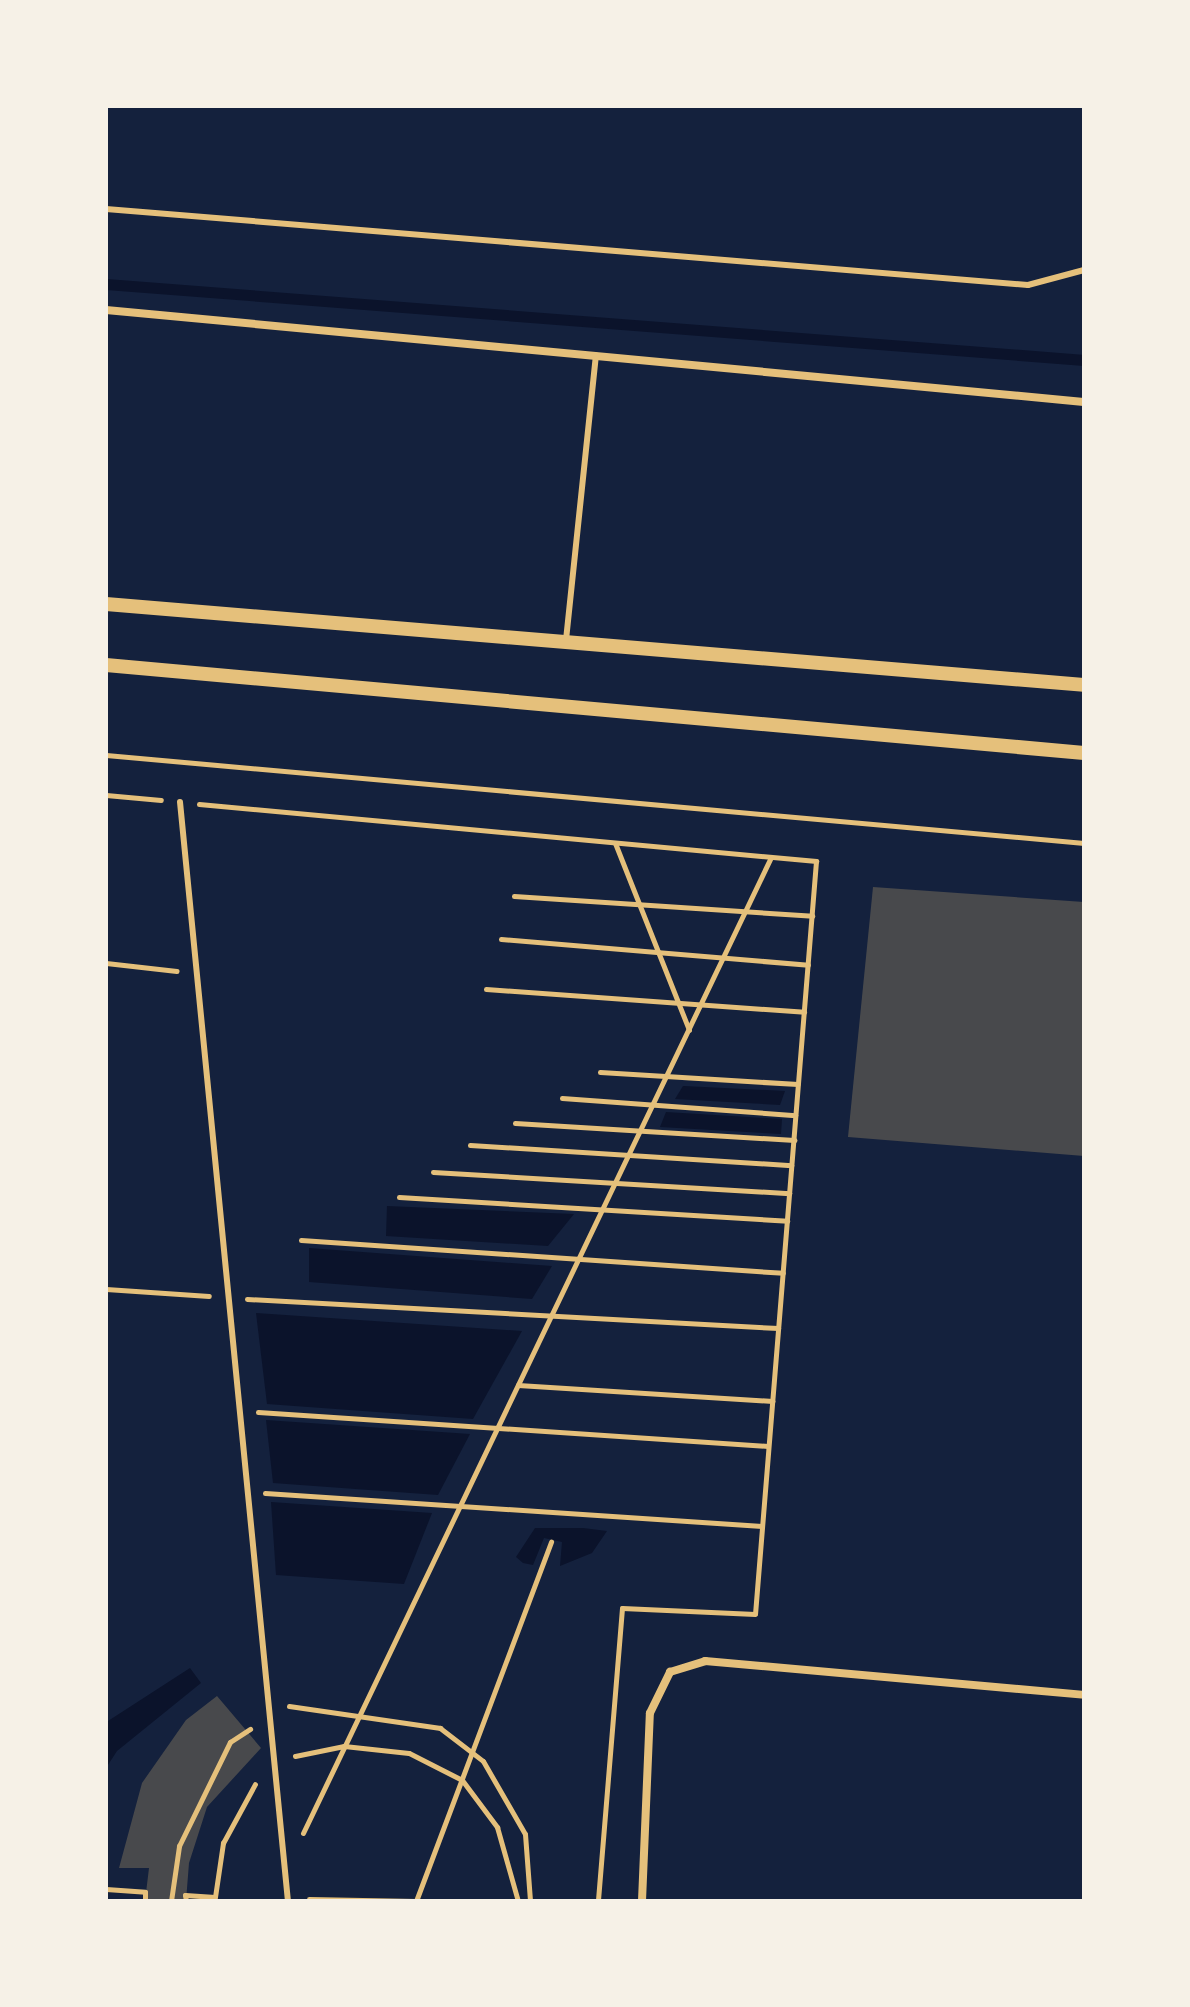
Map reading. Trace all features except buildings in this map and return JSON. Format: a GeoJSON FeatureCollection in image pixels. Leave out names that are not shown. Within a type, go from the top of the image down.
{"type":"FeatureCollection","features":[{"type":"Feature","properties":{"kind":"street"},"geometry":{"type":"LineString","coordinates":[[106,310],[1084,402]]}},
{"type":"Feature","properties":{"kind":"street"},"geometry":{"type":"LineString","coordinates":[[106,604],[1084,685]]}},
{"type":"Feature","properties":{"kind":"street"},"geometry":{"type":"LineString","coordinates":[[106,665],[1084,753]]}},
{"type":"Feature","properties":{"kind":"street"},"geometry":{"type":"LineString","coordinates":[[642,1901],[650,1713],[670,1672],[705,1661],[1084,1695]]}},
{"type":"Feature","properties":{"kind":"lane"},"geometry":{"type":"LineString","coordinates":[[106,209],[1028,285],[1084,270]]}},
{"type":"Feature","properties":{"kind":"lane"},"geometry":{"type":"LineString","coordinates":[[566,640],[596,356]]}},
{"type":"Feature","properties":{"kind":"lane"},"geometry":{"type":"LineString","coordinates":[[180,802],[202,974],[234,1298],[279,1762],[288,1900]]}},
{"type":"Feature","properties":{"kind":"path"},"geometry":{"type":"LineString","coordinates":[[106,755],[1084,843]]}},
{"type":"Feature","properties":{"kind":"path"},"geometry":{"type":"LineString","coordinates":[[106,795],[816,861],[755,1614],[622,1608],[598,1901]]}},
{"type":"Feature","properties":{"kind":"path"},"geometry":{"type":"LineString","coordinates":[[615,843],[689,1030]]}},
{"type":"Feature","properties":{"kind":"path"},"geometry":{"type":"LineString","coordinates":[[285,1869],[771,857]]}},
{"type":"Feature","properties":{"kind":"path"},"geometry":{"type":"LineString","coordinates":[[514,896],[812,916]]}},
{"type":"Feature","properties":{"kind":"path"},"geometry":{"type":"LineString","coordinates":[[501,939],[808,965]]}},
{"type":"Feature","properties":{"kind":"path"},"geometry":{"type":"LineString","coordinates":[[106,963],[202,974]]}},
{"type":"Feature","properties":{"kind":"path"},"geometry":{"type":"LineString","coordinates":[[486,989],[804,1012]]}},
{"type":"Feature","properties":{"kind":"path"},"geometry":{"type":"LineString","coordinates":[[600,1072],[798,1084]]}},
{"type":"Feature","properties":{"kind":"path"},"geometry":{"type":"LineString","coordinates":[[562,1098],[795,1115]]}},
{"type":"Feature","properties":{"kind":"path"},"geometry":{"type":"LineString","coordinates":[[515,1123],[794,1140]]}},
{"type":"Feature","properties":{"kind":"path"},"geometry":{"type":"LineString","coordinates":[[470,1145],[791,1165]]}},
{"type":"Feature","properties":{"kind":"path"},"geometry":{"type":"LineString","coordinates":[[433,1172],[789,1193]]}},
{"type":"Feature","properties":{"kind":"path"},"geometry":{"type":"LineString","coordinates":[[399,1197],[787,1221]]}},
{"type":"Feature","properties":{"kind":"path"},"geometry":{"type":"LineString","coordinates":[[301,1240],[783,1273]]}},
{"type":"Feature","properties":{"kind":"path"},"geometry":{"type":"LineString","coordinates":[[106,1289],[778,1328]]}},
{"type":"Feature","properties":{"kind":"path"},"geometry":{"type":"LineString","coordinates":[[518,1385],[772,1401]]}},
{"type":"Feature","properties":{"kind":"path"},"geometry":{"type":"LineString","coordinates":[[245,1411],[768,1446]]}},
{"type":"Feature","properties":{"kind":"path"},"geometry":{"type":"LineString","coordinates":[[252,1492],[762,1526]]}},
{"type":"Feature","properties":{"kind":"path"},"geometry":{"type":"LineString","coordinates":[[288,1900],[416,1901],[551,1542]]}},
{"type":"Feature","properties":{"kind":"path"},"geometry":{"type":"LineString","coordinates":[[286,1706],[360,1712],[440,1728],[483,1761],[525,1834],[530,1901]]}},
{"type":"Feature","properties":{"kind":"path"},"geometry":{"type":"LineString","coordinates":[[171,1901],[179,1846],[230,1742],[244,1733]]}},
{"type":"Feature","properties":{"kind":"path"},"geometry":{"type":"LineString","coordinates":[[186,1901],[185,1895],[215,1897],[223,1843],[258,1779],[279,1762],[344,1746],[409,1753],[462,1780],[497,1827],[518,1901]]}},
{"type":"Feature","properties":{"kind":"path"},"geometry":{"type":"LineString","coordinates":[[106,1889],[145,1892],[145,1901]]}},
{"type":"Feature","properties":{"kind":"water"},"geometry":{"type":"Polygon","coordinates":[[[683,1086],[785,1091],[780,1105],[675,1099],[683,1086]]]}},
{"type":"Feature","properties":{"kind":"water"},"geometry":{"type":"Polygon","coordinates":[[[666,1112],[782,1119],[781,1134],[660,1127],[666,1112]]]}},
{"type":"Feature","properties":{"kind":"water"},"geometry":{"type":"Polygon","coordinates":[[[387,1206],[574,1214],[548,1246],[386,1236],[387,1206]]]}},
{"type":"Feature","properties":{"kind":"water"},"geometry":{"type":"Polygon","coordinates":[[[309,1248],[552,1266],[532,1299],[309,1282],[309,1248]]]}},
{"type":"Feature","properties":{"kind":"water"},"geometry":{"type":"Polygon","coordinates":[[[256,1313],[522,1331],[473,1419],[267,1404],[256,1313]]]}},
{"type":"Feature","properties":{"kind":"water"},"geometry":{"type":"Polygon","coordinates":[[[266,1420],[470,1434],[438,1495],[273,1483],[266,1420]]]}},
{"type":"Feature","properties":{"kind":"water"},"geometry":{"type":"Polygon","coordinates":[[[271,1502],[432,1513],[404,1584],[276,1575],[271,1502]]]}},
{"type":"Feature","properties":{"kind":"water"},"geometry":{"type":"Polygon","coordinates":[[[535,1528],[607,1531],[592,1553],[560,1566],[562,1542],[544,1538],[533,1565],[523,1563],[516,1557],[535,1528]]]}},
{"type":"Feature","properties":{"kind":"water"},"geometry":{"type":"Polygon","coordinates":[[[190,1668],[201,1683],[117,1751],[106,1768],[108,1721],[190,1668]]]}},
{"type":"Feature","properties":{"kind":"waterway"},"geometry":{"type":"LineString","coordinates":[[106,284],[1084,360]]}}]}
